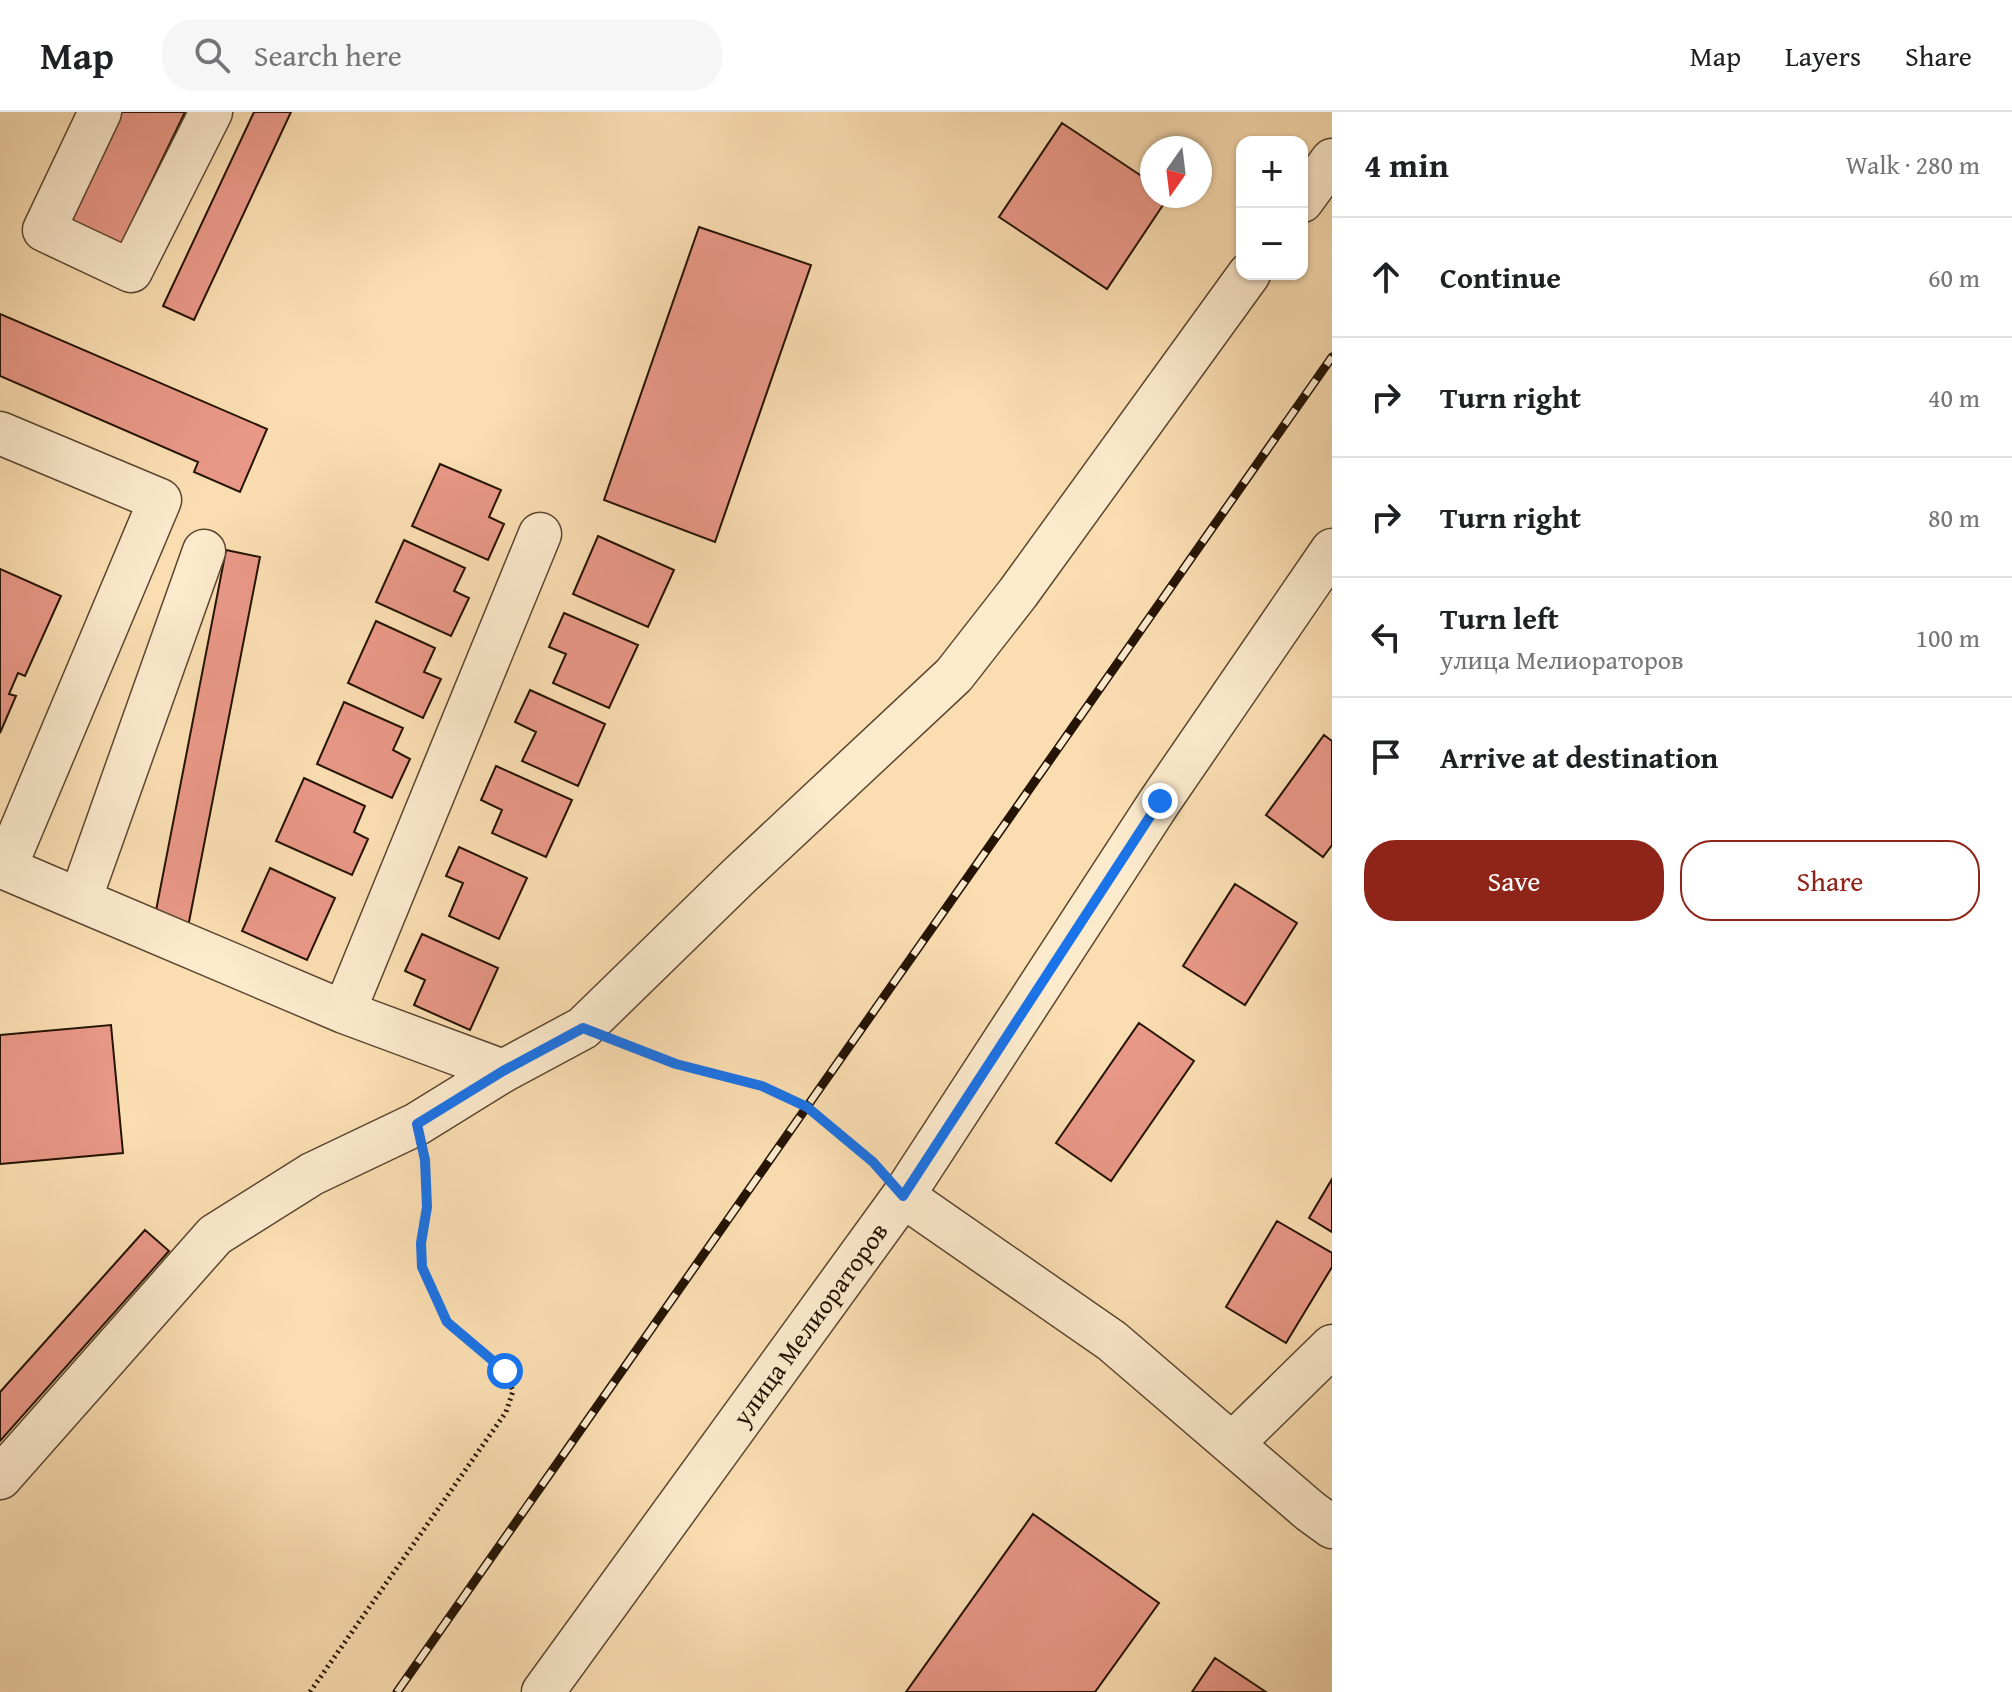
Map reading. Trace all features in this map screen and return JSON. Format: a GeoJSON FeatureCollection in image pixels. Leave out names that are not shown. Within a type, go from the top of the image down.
{"type":"FeatureCollection","features":[{"type":"Feature","properties":{"kind":"street"},"geometry":{"type":"LineString","coordinates":[[100,112],[44,230],[131,271],[211,112]]}},
{"type":"Feature","properties":{"kind":"street"},"geometry":{"type":"LineString","coordinates":[[1308,193],[1332,160]]}},
{"type":"Feature","properties":{"kind":"street"},"geometry":{"type":"LineString","coordinates":[[0,1478],[215,1235],[312,1174],[417,1124],[503,1071],[583,1028],[739,876],[954,675],[1018,593],[1245,280]]}},
{"type":"Feature","properties":{"kind":"street"},"geometry":{"type":"LineString","coordinates":[[0,433],[160,500],[2,867],[344,1012],[503,1071]]}},
{"type":"Feature","properties":{"kind":"street"},"geometry":{"type":"LineString","coordinates":[[344,1012],[540,534]]}},
{"type":"Feature","properties":{"kind":"street","name":"улица Мелиораторов"},"geometry":{"type":"LineString","coordinates":[[543,1692],[903,1196],[1160,801],[1332,550]]}},
{"type":"Feature","properties":{"kind":"street"},"geometry":{"type":"LineString","coordinates":[[80,900],[204,551]]}},
{"type":"Feature","properties":{"kind":"street"},"geometry":{"type":"LineString","coordinates":[[903,1196],[1112,1341],[1332,1527]]}},
{"type":"Feature","properties":{"kind":"street"},"geometry":{"type":"LineString","coordinates":[[1232,1444],[1332,1346]]}},
{"type":"Feature","properties":{"kind":"path"},"geometry":{"type":"LineString","coordinates":[[583,1028],[676,1064],[762,1086],[807,1107],[873,1162],[903,1196]]}},
{"type":"Feature","properties":{"kind":"path"},"geometry":{"type":"LineString","coordinates":[[310,1692],[506,1412],[513,1391],[505,1371],[447,1322],[422,1267],[421,1243],[427,1207],[425,1160],[417,1124]]}},
{"type":"Feature","properties":{"kind":"building"},"geometry":{"type":"Polygon","coordinates":[[[113,112],[185,112],[118,251],[60,223],[113,112]]]}},
{"type":"Feature","properties":{"kind":"building"},"geometry":{"type":"Polygon","coordinates":[[[254,112],[291,112],[194,320],[163,306],[254,112]]]}},
{"type":"Feature","properties":{"kind":"building"},"geometry":{"type":"Polygon","coordinates":[[[1062,123],[1140,175],[1140,208],[1161,208],[1107,289],[999,217],[1062,123]]]}},
{"type":"Feature","properties":{"kind":"building"},"geometry":{"type":"Polygon","coordinates":[[[699,227],[811,265],[715,542],[604,500],[699,227]]]}},
{"type":"Feature","properties":{"kind":"building"},"geometry":{"type":"Polygon","coordinates":[[[0,314],[267,429],[240,492],[194,472],[198,462],[0,376],[0,314]]]}},
{"type":"Feature","properties":{"kind":"building"},"geometry":{"type":"Polygon","coordinates":[[[440,464],[501,490],[489,517],[504,524],[488,560],[412,526],[440,464]]]}},
{"type":"Feature","properties":{"kind":"building"},"geometry":{"type":"Polygon","coordinates":[[[598,536],[674,570],[648,627],[573,594],[598,536]]]}},
{"type":"Feature","properties":{"kind":"building"},"geometry":{"type":"Polygon","coordinates":[[[404,540],[465,568],[454,591],[469,598],[451,636],[376,602],[404,540]]]}},
{"type":"Feature","properties":{"kind":"building"},"geometry":{"type":"Polygon","coordinates":[[[226,550],[260,557],[188,927],[154,921],[226,550]]]}},
{"type":"Feature","properties":{"kind":"building"},"geometry":{"type":"Polygon","coordinates":[[[0,569],[61,596],[25,676],[18,673],[9,694],[16,696],[0,733],[0,569]]]}},
{"type":"Feature","properties":{"kind":"building"},"geometry":{"type":"Polygon","coordinates":[[[564,613],[638,645],[609,708],[553,683],[566,654],[549,647],[564,613]]]}},
{"type":"Feature","properties":{"kind":"building"},"geometry":{"type":"Polygon","coordinates":[[[376,621],[435,648],[424,672],[441,679],[423,718],[348,683],[376,621]]]}},
{"type":"Feature","properties":{"kind":"building"},"geometry":{"type":"Polygon","coordinates":[[[530,690],[605,724],[578,786],[522,761],[536,732],[515,722],[530,690]]]}},
{"type":"Feature","properties":{"kind":"building"},"geometry":{"type":"Polygon","coordinates":[[[344,702],[403,728],[393,750],[410,759],[392,798],[317,764],[344,702]]]}},
{"type":"Feature","properties":{"kind":"building"},"geometry":{"type":"Polygon","coordinates":[[[1324,735],[1332,741],[1332,845],[1323,857],[1266,815],[1324,735]]]}},
{"type":"Feature","properties":{"kind":"building"},"geometry":{"type":"Polygon","coordinates":[[[496,766],[572,800],[546,857],[492,833],[502,810],[481,800],[496,766]]]}},
{"type":"Feature","properties":{"kind":"building"},"geometry":{"type":"Polygon","coordinates":[[[304,778],[365,806],[354,832],[368,839],[352,875],[276,841],[304,778]]]}},
{"type":"Feature","properties":{"kind":"building"},"geometry":{"type":"Polygon","coordinates":[[[459,847],[527,878],[499,939],[449,916],[463,883],[446,876],[459,847]]]}},
{"type":"Feature","properties":{"kind":"building"},"geometry":{"type":"Polygon","coordinates":[[[270,868],[335,898],[307,960],[242,931],[270,868]]]}},
{"type":"Feature","properties":{"kind":"building"},"geometry":{"type":"Polygon","coordinates":[[[1235,884],[1297,923],[1245,1005],[1183,966],[1235,884]]]}},
{"type":"Feature","properties":{"kind":"building"},"geometry":{"type":"Polygon","coordinates":[[[422,934],[498,968],[470,1030],[414,1005],[425,980],[405,971],[422,934]]]}},
{"type":"Feature","properties":{"kind":"building"},"geometry":{"type":"Polygon","coordinates":[[[1139,1023],[1194,1061],[1111,1181],[1056,1143],[1139,1023]]]}},
{"type":"Feature","properties":{"kind":"building"},"geometry":{"type":"Polygon","coordinates":[[[111,1025],[123,1153],[0,1164],[0,1035],[111,1025]]]}},
{"type":"Feature","properties":{"kind":"building"},"geometry":{"type":"Polygon","coordinates":[[[1332,1179],[1332,1232],[1309,1218],[1332,1179]]]}},
{"type":"Feature","properties":{"kind":"building"},"geometry":{"type":"Polygon","coordinates":[[[1277,1221],[1332,1253],[1332,1267],[1286,1343],[1226,1307],[1277,1221]]]}},
{"type":"Feature","properties":{"kind":"building"},"geometry":{"type":"Polygon","coordinates":[[[145,1230],[169,1251],[0,1441],[0,1392],[145,1230]]]}},
{"type":"Feature","properties":{"kind":"building"},"geometry":{"type":"Polygon","coordinates":[[[1033,1514],[1159,1603],[1095,1692],[906,1692],[1033,1514]]]}},
{"type":"Feature","properties":{"kind":"building"},"geometry":{"type":"Polygon","coordinates":[[[1215,1658],[1266,1692],[1192,1692],[1215,1658]]]}},
{"type":"Feature","properties":{"kind":"railway"},"geometry":{"type":"LineString","coordinates":[[397,1692],[1332,357]]}},
{"type":"Feature","properties":{"kind":"route"},"geometry":{"type":"LineString","coordinates":[[505,1371],[447,1322],[422,1267],[421,1243],[427,1207],[425,1160],[417,1124],[503,1071],[583,1028],[676,1064],[762,1086],[807,1107],[873,1162],[903,1196],[1160,801]]}}]}
